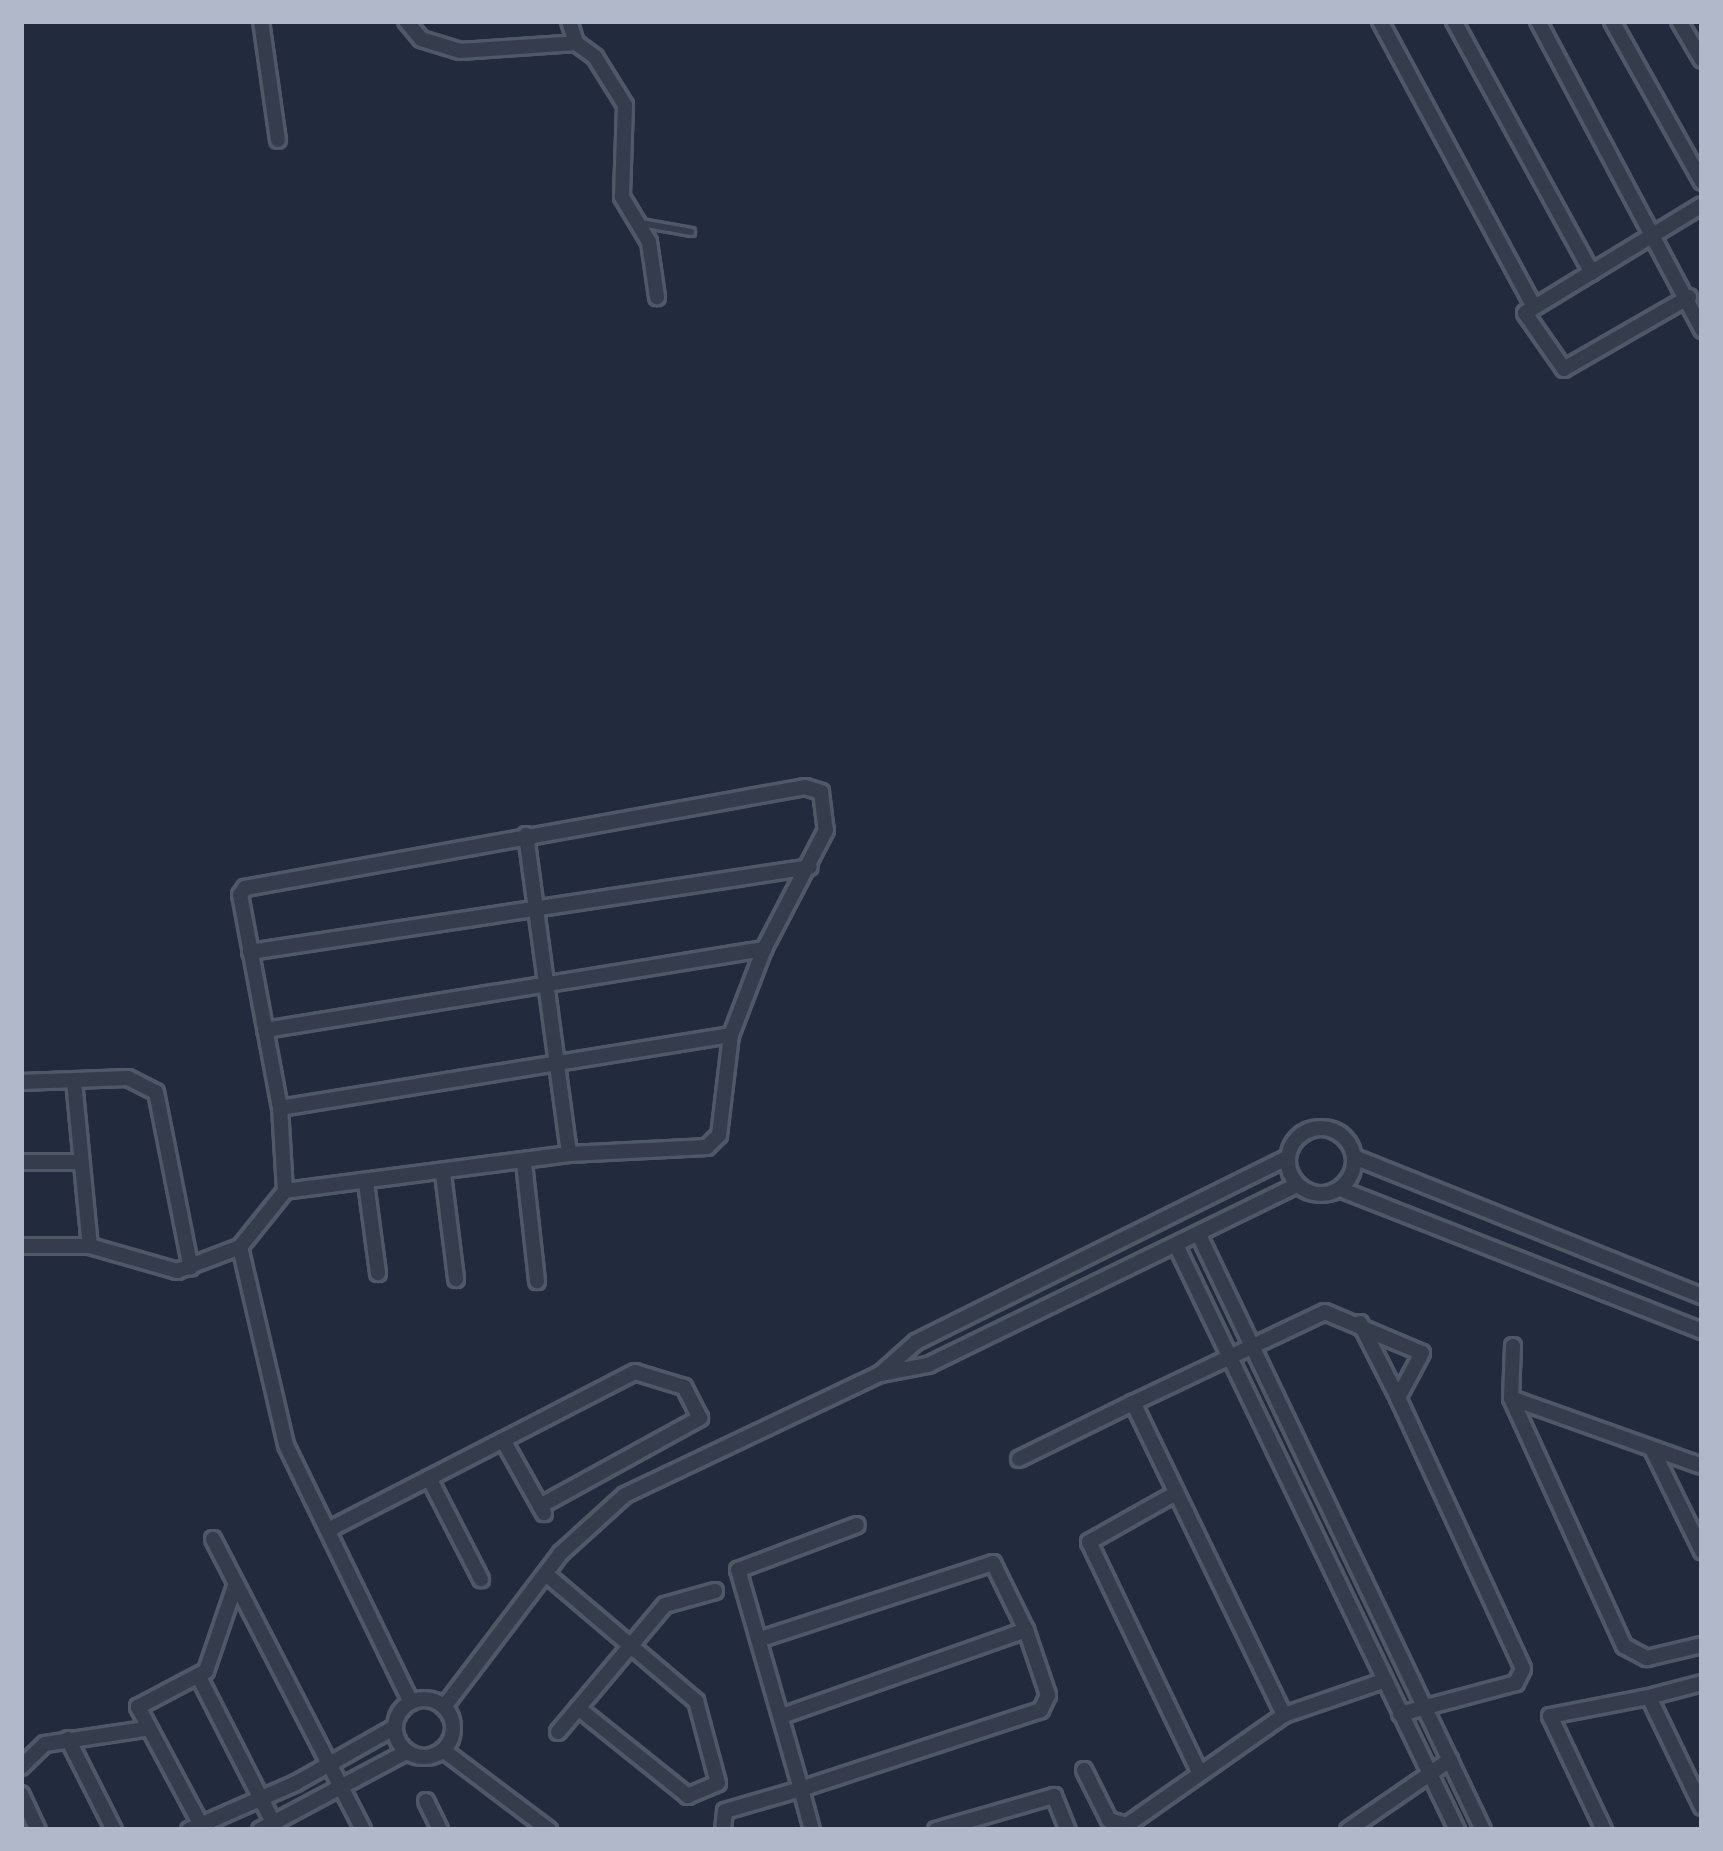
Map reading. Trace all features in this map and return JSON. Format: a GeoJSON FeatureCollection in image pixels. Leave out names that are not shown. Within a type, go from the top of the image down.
{"type":"FeatureCollection","features":[{"type":"Feature","properties":{"kind":"street"},"geometry":{"type":"LineString","coordinates":[[261,21],[278,140]]}},
{"type":"Feature","properties":{"kind":"street"},"geometry":{"type":"LineString","coordinates":[[406,21],[421,39],[460,51],[576,43]]}},
{"type":"Feature","properties":{"kind":"street"},"geometry":{"type":"LineString","coordinates":[[569,21],[576,43],[596,57],[626,104],[620,178],[649,242],[657,297]]}},
{"type":"Feature","properties":{"kind":"street"},"geometry":{"type":"LineString","coordinates":[[1380,21],[1533,305]]}},
{"type":"Feature","properties":{"kind":"street"},"geometry":{"type":"LineString","coordinates":[[1454,21],[1592,273]]}},
{"type":"Feature","properties":{"kind":"street"},"geometry":{"type":"LineString","coordinates":[[1538,21],[1657,233],[1702,330]]}},
{"type":"Feature","properties":{"kind":"street"},"geometry":{"type":"LineString","coordinates":[[1612,21],[1702,182]]}},
{"type":"Feature","properties":{"kind":"street"},"geometry":{"type":"LineString","coordinates":[[1679,21],[1702,59]]}},
{"type":"Feature","properties":{"kind":"street"},"geometry":{"type":"LineString","coordinates":[[1689,297],[1564,369],[1526,318],[1533,305],[1702,205]]}},
{"type":"Feature","properties":{"kind":"street"},"geometry":{"type":"LineString","coordinates":[[21,1246],[90,1246],[154,1267],[191,1268],[242,1253],[285,1191],[280,1108],[240,895],[260,880],[805,787],[821,792],[826,805],[810,868],[764,949],[731,1035],[718,1135],[707,1147],[569,1154],[285,1191]]}},
{"type":"Feature","properties":{"kind":"street"},"geometry":{"type":"LineString","coordinates":[[526,835],[569,1154]]}},
{"type":"Feature","properties":{"kind":"street"},"geometry":{"type":"LineString","coordinates":[[250,952],[810,868]]}},
{"type":"Feature","properties":{"kind":"street"},"geometry":{"type":"LineString","coordinates":[[265,1030],[764,949]]}},
{"type":"Feature","properties":{"kind":"street"},"geometry":{"type":"LineString","coordinates":[[280,1108],[731,1035]]}},
{"type":"Feature","properties":{"kind":"street"},"geometry":{"type":"LineString","coordinates":[[21,1082],[142,1079],[155,1092],[191,1268]]}},
{"type":"Feature","properties":{"kind":"street"},"geometry":{"type":"LineString","coordinates":[[74,1081],[90,1246]]}},
{"type":"Feature","properties":{"kind":"street"},"geometry":{"type":"LineString","coordinates":[[1702,1296],[1354,1157],[1342,1136],[1318,1128],[1294,1140],[1287,1158],[1297,1185],[1313,1194],[1340,1189],[1702,1330]]}},
{"type":"Feature","properties":{"kind":"street"},"geometry":{"type":"LineString","coordinates":[[1340,1189],[1354,1157]]}},
{"type":"Feature","properties":{"kind":"street"},"geometry":{"type":"LineString","coordinates":[[880,1374],[916,1342],[1287,1158]]}},
{"type":"Feature","properties":{"kind":"street"},"geometry":{"type":"LineString","coordinates":[[21,1162],[81,1162]]}},
{"type":"Feature","properties":{"kind":"street"},"geometry":{"type":"LineString","coordinates":[[524,1163],[537,1281]]}},
{"type":"Feature","properties":{"kind":"street"},"geometry":{"type":"LineString","coordinates":[[443,1174],[456,1280]]}},
{"type":"Feature","properties":{"kind":"street"},"geometry":{"type":"LineString","coordinates":[[366,1183],[378,1273]]}},
{"type":"Feature","properties":{"kind":"street"},"geometry":{"type":"LineString","coordinates":[[444,1707],[546,1574],[625,1496],[880,1374],[928,1365],[1297,1185]]}},
{"type":"Feature","properties":{"kind":"street"},"geometry":{"type":"LineString","coordinates":[[1199,1235],[1483,1830]]}},
{"type":"Feature","properties":{"kind":"street"},"geometry":{"type":"LineString","coordinates":[[1177,1245],[1457,1830]]}},
{"type":"Feature","properties":{"kind":"street"},"geometry":{"type":"LineString","coordinates":[[242,1253],[256,1298],[280,1426],[411,1702]]}},
{"type":"Feature","properties":{"kind":"street"},"geometry":{"type":"LineString","coordinates":[[1019,1459],[1325,1312],[1422,1353],[1398,1398]]}},
{"type":"Feature","properties":{"kind":"street"},"geometry":{"type":"LineString","coordinates":[[1360,1323],[1522,1669],[1516,1683],[1400,1714]]}},
{"type":"Feature","properties":{"kind":"street"},"geometry":{"type":"LineString","coordinates":[[1513,1346],[1511,1398],[1624,1646],[1647,1658],[1702,1645]]}},
{"type":"Feature","properties":{"kind":"street"},"geometry":{"type":"LineString","coordinates":[[328,1530],[502,1440],[640,1371],[677,1382],[701,1415],[542,1510],[502,1440]]}},
{"type":"Feature","properties":{"kind":"street"},"geometry":{"type":"LineString","coordinates":[[1511,1398],[1702,1466]]}},
{"type":"Feature","properties":{"kind":"street"},"geometry":{"type":"LineString","coordinates":[[1133,1403],[1284,1715]]}},
{"type":"Feature","properties":{"kind":"street"},"geometry":{"type":"LineString","coordinates":[[1652,1449],[1699,1537]]}},
{"type":"Feature","properties":{"kind":"street"},"geometry":{"type":"LineString","coordinates":[[429,1478],[481,1579]]}},
{"type":"Feature","properties":{"kind":"street"},"geometry":{"type":"LineString","coordinates":[[1176,1493],[1089,1542],[1199,1774]]}},
{"type":"Feature","properties":{"kind":"street"},"geometry":{"type":"LineString","coordinates":[[812,1830],[761,1640],[737,1570],[857,1525]]}},
{"type":"Feature","properties":{"kind":"street"},"geometry":{"type":"LineString","coordinates":[[213,1539],[363,1830]]}},
{"type":"Feature","properties":{"kind":"street"},"geometry":{"type":"LineString","coordinates":[[723,1830],[725,1811],[1045,1708],[1026,1630],[993,1563],[761,1640]]}},
{"type":"Feature","properties":{"kind":"street"},"geometry":{"type":"LineString","coordinates":[[546,1574],[696,1702],[718,1783],[688,1796],[578,1708]]}},
{"type":"Feature","properties":{"kind":"street"},"geometry":{"type":"LineString","coordinates":[[235,1586],[217,1655],[199,1677],[142,1703],[144,1729],[195,1827],[261,1799],[394,1727],[411,1702]]}},
{"type":"Feature","properties":{"kind":"street"},"geometry":{"type":"LineString","coordinates":[[558,1732],[665,1605],[715,1591]]}},
{"type":"Feature","properties":{"kind":"street"},"geometry":{"type":"LineString","coordinates":[[782,1716],[1026,1630]]}},
{"type":"Feature","properties":{"kind":"street"},"geometry":{"type":"LineString","coordinates":[[199,1677],[261,1799],[270,1828],[406,1752]]}},
{"type":"Feature","properties":{"kind":"street"},"geometry":{"type":"LineString","coordinates":[[1084,1770],[1118,1826],[1284,1715],[1383,1681]]}},
{"type":"Feature","properties":{"kind":"street"},"geometry":{"type":"LineString","coordinates":[[1604,1830],[1550,1716],[1702,1683]]}},
{"type":"Feature","properties":{"kind":"street"},"geometry":{"type":"LineString","coordinates":[[1649,1697],[1702,1808]]}},
{"type":"Feature","properties":{"kind":"street"},"geometry":{"type":"LineString","coordinates":[[411,1702],[444,1707]]}},
{"type":"Feature","properties":{"kind":"street"},"geometry":{"type":"LineString","coordinates":[[394,1727],[406,1752],[421,1757],[443,1750],[453,1729],[444,1707]]}},
{"type":"Feature","properties":{"kind":"street"},"geometry":{"type":"LineString","coordinates":[[21,1767],[32,1752],[68,1739],[144,1729]]}},
{"type":"Feature","properties":{"kind":"street"},"geometry":{"type":"LineString","coordinates":[[68,1739],[114,1830]]}},
{"type":"Feature","properties":{"kind":"street"},"geometry":{"type":"LineString","coordinates":[[443,1750],[549,1830]]}},
{"type":"Feature","properties":{"kind":"street"},"geometry":{"type":"LineString","coordinates":[[1348,1830],[1450,1760]]}},
{"type":"Feature","properties":{"kind":"street"},"geometry":{"type":"LineString","coordinates":[[21,1794],[38,1830]]}},
{"type":"Feature","properties":{"kind":"street"},"geometry":{"type":"LineString","coordinates":[[936,1830],[1054,1796],[1068,1830]]}},
{"type":"Feature","properties":{"kind":"street"},"geometry":{"type":"LineString","coordinates":[[426,1801],[440,1830]]}},
{"type":"Feature","properties":{"kind":"lane"},"geometry":{"type":"LineString","coordinates":[[637,223],[691,232]]}}]}
